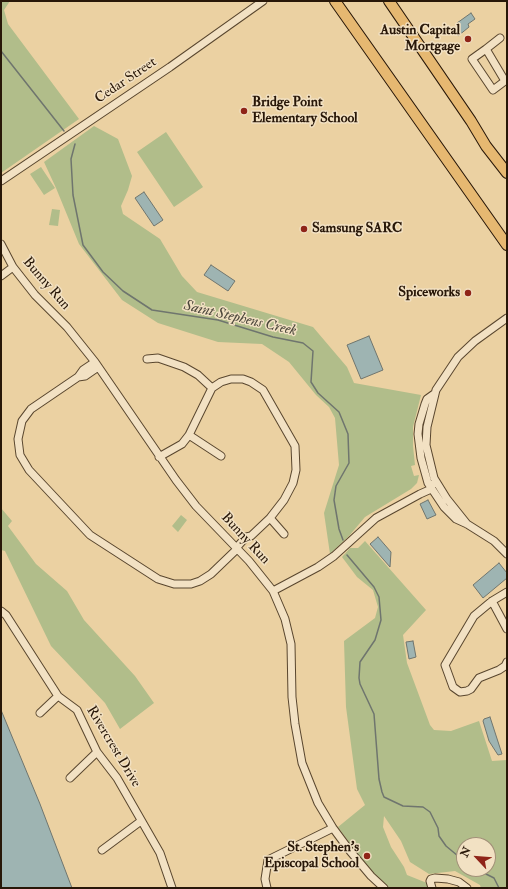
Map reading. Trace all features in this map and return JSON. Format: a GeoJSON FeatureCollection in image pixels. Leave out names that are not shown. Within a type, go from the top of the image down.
{"type":"FeatureCollection","features":[{"type":"Feature","properties":{"kind":"highway"},"geometry":{"type":"LineString","coordinates":[[336,1],[507,245]]}},
{"type":"Feature","properties":{"kind":"highway"},"geometry":{"type":"LineString","coordinates":[[389,1],[471,121],[486,146],[507,173]]}},
{"type":"Feature","properties":{"kind":"street","name":"Cedar Street"},"geometry":{"type":"LineString","coordinates":[[1,181],[170,67],[263,1]]}},
{"type":"Feature","properties":{"kind":"street"},"geometry":{"type":"LineString","coordinates":[[486,49],[506,80],[493,90],[472,58],[500,38]]}},
{"type":"Feature","properties":{"kind":"street","name":"Bunny Run"},"geometry":{"type":"LineString","coordinates":[[1,244],[13,267],[35,295],[67,327],[97,365],[159,457],[196,506],[249,561],[272,591],[285,619],[291,644],[294,724],[302,763],[318,803],[333,828],[371,876],[384,888]]}},
{"type":"Feature","properties":{"kind":"street"},"geometry":{"type":"LineString","coordinates":[[1,276],[13,267]]}},
{"type":"Feature","properties":{"kind":"street"},"geometry":{"type":"LineString","coordinates":[[507,318],[475,341],[458,357],[434,394],[427,399],[419,424],[419,450],[425,474],[431,488],[444,507],[456,519],[494,541],[507,554]]}},
{"type":"Feature","properties":{"kind":"street"},"geometry":{"type":"LineString","coordinates":[[146,359],[158,358],[184,367],[198,375],[212,388]]}},
{"type":"Feature","properties":{"kind":"street"},"geometry":{"type":"LineString","coordinates":[[97,365],[85,376],[78,377],[31,410],[22,421],[18,438],[20,455],[29,470],[90,534],[158,579],[174,584],[191,584],[200,581],[211,574],[237,549],[246,537],[251,536],[270,518],[284,500],[293,484],[296,470],[295,446],[263,390],[243,379],[231,379],[221,382],[212,388],[189,435],[182,444],[159,457]]}},
{"type":"Feature","properties":{"kind":"street"},"geometry":{"type":"LineString","coordinates":[[434,394],[434,402],[427,427],[426,438],[428,457],[434,478],[447,499],[467,524]]}},
{"type":"Feature","properties":{"kind":"street"},"geometry":{"type":"LineString","coordinates":[[189,435],[221,456]]}},
{"type":"Feature","properties":{"kind":"street"},"geometry":{"type":"LineString","coordinates":[[420,494],[424,484],[425,474]]}},
{"type":"Feature","properties":{"kind":"street"},"geometry":{"type":"LineString","coordinates":[[272,591],[318,567],[334,556],[376,518],[431,488],[434,478]]}},
{"type":"Feature","properties":{"kind":"street"},"geometry":{"type":"LineString","coordinates":[[270,518],[284,534]]}},
{"type":"Feature","properties":{"kind":"street"},"geometry":{"type":"LineString","coordinates":[[507,592],[492,601],[474,616],[445,665],[453,687],[460,692],[471,689],[479,678],[500,670],[507,662]]}},
{"type":"Feature","properties":{"kind":"street"},"geometry":{"type":"LineString","coordinates":[[492,601],[507,629]]}},
{"type":"Feature","properties":{"kind":"street","name":"Rivercrest Drive"},"geometry":{"type":"LineString","coordinates":[[1,611],[6,615],[58,696],[77,710],[97,752],[117,778],[160,853],[172,888]]}},
{"type":"Feature","properties":{"kind":"street"},"geometry":{"type":"LineString","coordinates":[[40,713],[58,696]]}},
{"type":"Feature","properties":{"kind":"street"},"geometry":{"type":"LineString","coordinates":[[70,778],[97,752]]}},
{"type":"Feature","properties":{"kind":"street"},"geometry":{"type":"LineString","coordinates":[[102,850],[141,821]]}},
{"type":"Feature","properties":{"kind":"street"},"geometry":{"type":"LineString","coordinates":[[267,888],[265,879],[268,860],[333,828]]}},
{"type":"Feature","properties":{"kind":"street"},"geometry":{"type":"LineString","coordinates":[[432,888],[430,881],[431,879],[435,878],[454,880],[466,888]]}},
{"type":"Feature","properties":{"kind":"green space"},"geometry":{"type":"Polygon","coordinates":[[[1,1],[10,1],[4,10],[8,24],[79,119],[1,173],[1,1]]]}},
{"type":"Feature","properties":{"kind":"green space"},"geometry":{"type":"Polygon","coordinates":[[[94,126],[118,139],[132,176],[121,206],[123,214],[160,239],[182,276],[197,292],[313,327],[347,367],[354,383],[421,395],[413,427],[415,465],[411,466],[414,476],[419,475],[417,483],[411,489],[365,517],[349,536],[330,554],[324,513],[339,465],[335,418],[329,407],[316,395],[289,362],[262,344],[218,342],[158,323],[122,300],[79,244],[44,162],[94,126]]]}},
{"type":"Feature","properties":{"kind":"green space"},"geometry":{"type":"Polygon","coordinates":[[[166,132],[203,187],[174,207],[137,152],[166,132]]]}},
{"type":"Feature","properties":{"kind":"green space"},"geometry":{"type":"Polygon","coordinates":[[[41,167],[55,188],[44,195],[30,174],[41,167]]]}},
{"type":"Feature","properties":{"kind":"green space"},"geometry":{"type":"Polygon","coordinates":[[[52,209],[60,210],[58,226],[49,225],[52,209]]]}},
{"type":"Feature","properties":{"kind":"green space"},"geometry":{"type":"Polygon","coordinates":[[[1,508],[12,521],[8,526],[36,564],[67,591],[84,620],[135,676],[154,703],[120,729],[105,703],[51,646],[5,551],[1,550],[1,508]]]}},
{"type":"Feature","properties":{"kind":"green space"},"geometry":{"type":"Polygon","coordinates":[[[181,515],[187,520],[178,532],[172,526],[181,515]]]}},
{"type":"Feature","properties":{"kind":"green space"},"geometry":{"type":"Polygon","coordinates":[[[365,541],[426,610],[403,635],[407,663],[430,725],[434,730],[451,731],[479,721],[492,761],[507,760],[507,888],[481,888],[480,885],[466,877],[496,877],[496,837],[456,837],[456,872],[429,874],[410,862],[401,841],[384,816],[383,827],[391,847],[404,867],[407,875],[427,883],[429,888],[387,888],[372,874],[338,827],[365,805],[357,789],[346,707],[344,641],[375,618],[378,607],[373,590],[357,577],[342,557],[350,548],[358,548],[365,541]]]}},
{"type":"Feature","properties":{"kind":"water"},"geometry":{"type":"Polygon","coordinates":[[[471,13],[475,19],[468,24],[469,27],[458,36],[457,23],[471,13]]]}},
{"type":"Feature","properties":{"kind":"water"},"geometry":{"type":"Polygon","coordinates":[[[144,192],[163,220],[154,226],[135,198],[144,192]]]}},
{"type":"Feature","properties":{"kind":"water"},"geometry":{"type":"Polygon","coordinates":[[[211,265],[235,281],[228,291],[204,275],[211,265]]]}},
{"type":"Feature","properties":{"kind":"water"},"geometry":{"type":"Polygon","coordinates":[[[369,336],[383,370],[361,379],[347,345],[369,336]]]}},
{"type":"Feature","properties":{"kind":"water"},"geometry":{"type":"Polygon","coordinates":[[[428,500],[436,515],[427,519],[420,504],[428,500]]]}},
{"type":"Feature","properties":{"kind":"water"},"geometry":{"type":"Polygon","coordinates":[[[378,537],[391,552],[390,567],[370,544],[378,537]]]}},
{"type":"Feature","properties":{"kind":"water"},"geometry":{"type":"Polygon","coordinates":[[[499,563],[507,573],[507,578],[483,598],[473,585],[499,563]]]}},
{"type":"Feature","properties":{"kind":"water"},"geometry":{"type":"Polygon","coordinates":[[[413,641],[416,657],[409,659],[406,642],[413,641]]]}},
{"type":"Feature","properties":{"kind":"water"},"geometry":{"type":"Polygon","coordinates":[[[1,710],[40,804],[72,888],[1,888],[1,710]]]}},
{"type":"Feature","properties":{"kind":"water"},"geometry":{"type":"Polygon","coordinates":[[[490,717],[502,754],[498,755],[489,741],[483,721],[484,719],[490,717]]]}},
{"type":"Feature","properties":{"kind":"waterway","name":"Saint Stephens Creek"},"geometry":{"type":"LineString","coordinates":[[1,51],[64,131]]}},
{"type":"Feature","properties":{"kind":"waterway","name":"Saint Stephens Creek"},"geometry":{"type":"LineString","coordinates":[[75,144],[71,159],[73,195],[83,245],[103,272],[123,291],[152,310],[218,320],[273,337],[303,343],[313,351],[311,382],[318,393],[339,412],[348,434],[349,463],[336,486],[334,500],[339,529],[343,540]]}},
{"type":"Feature","properties":{"kind":"waterway","name":"Saint Stephens Creek"},"geometry":{"type":"LineString","coordinates":[[347,555],[374,587],[379,597],[381,620],[375,640],[360,662],[359,678],[360,684],[374,714],[379,779],[382,792],[384,797],[403,806],[423,807],[430,812],[438,828],[439,836],[446,846],[456,854]]}},
{"type":"Feature","properties":{"kind":"waterway","name":"Saint Stephens Creek"},"geometry":{"type":"LineString","coordinates":[[492,877],[499,888]]}},
{"type":"Feature","properties":{"kind":"place","name":"Austin Capital Mortgage"},"geometry":{"type":"Point","coordinates":[468,39]}},
{"type":"Feature","properties":{"kind":"place","name":"Bridge Point Elementary School"},"geometry":{"type":"Point","coordinates":[244,111]}},
{"type":"Feature","properties":{"kind":"place","name":"Samsung SARC"},"geometry":{"type":"Point","coordinates":[304,229]}},
{"type":"Feature","properties":{"kind":"place","name":"Spiceworks"},"geometry":{"type":"Point","coordinates":[468,293]}},
{"type":"Feature","properties":{"kind":"place","name":"St. Stephen's Episcopal School"},"geometry":{"type":"Point","coordinates":[367,856]}}]}
